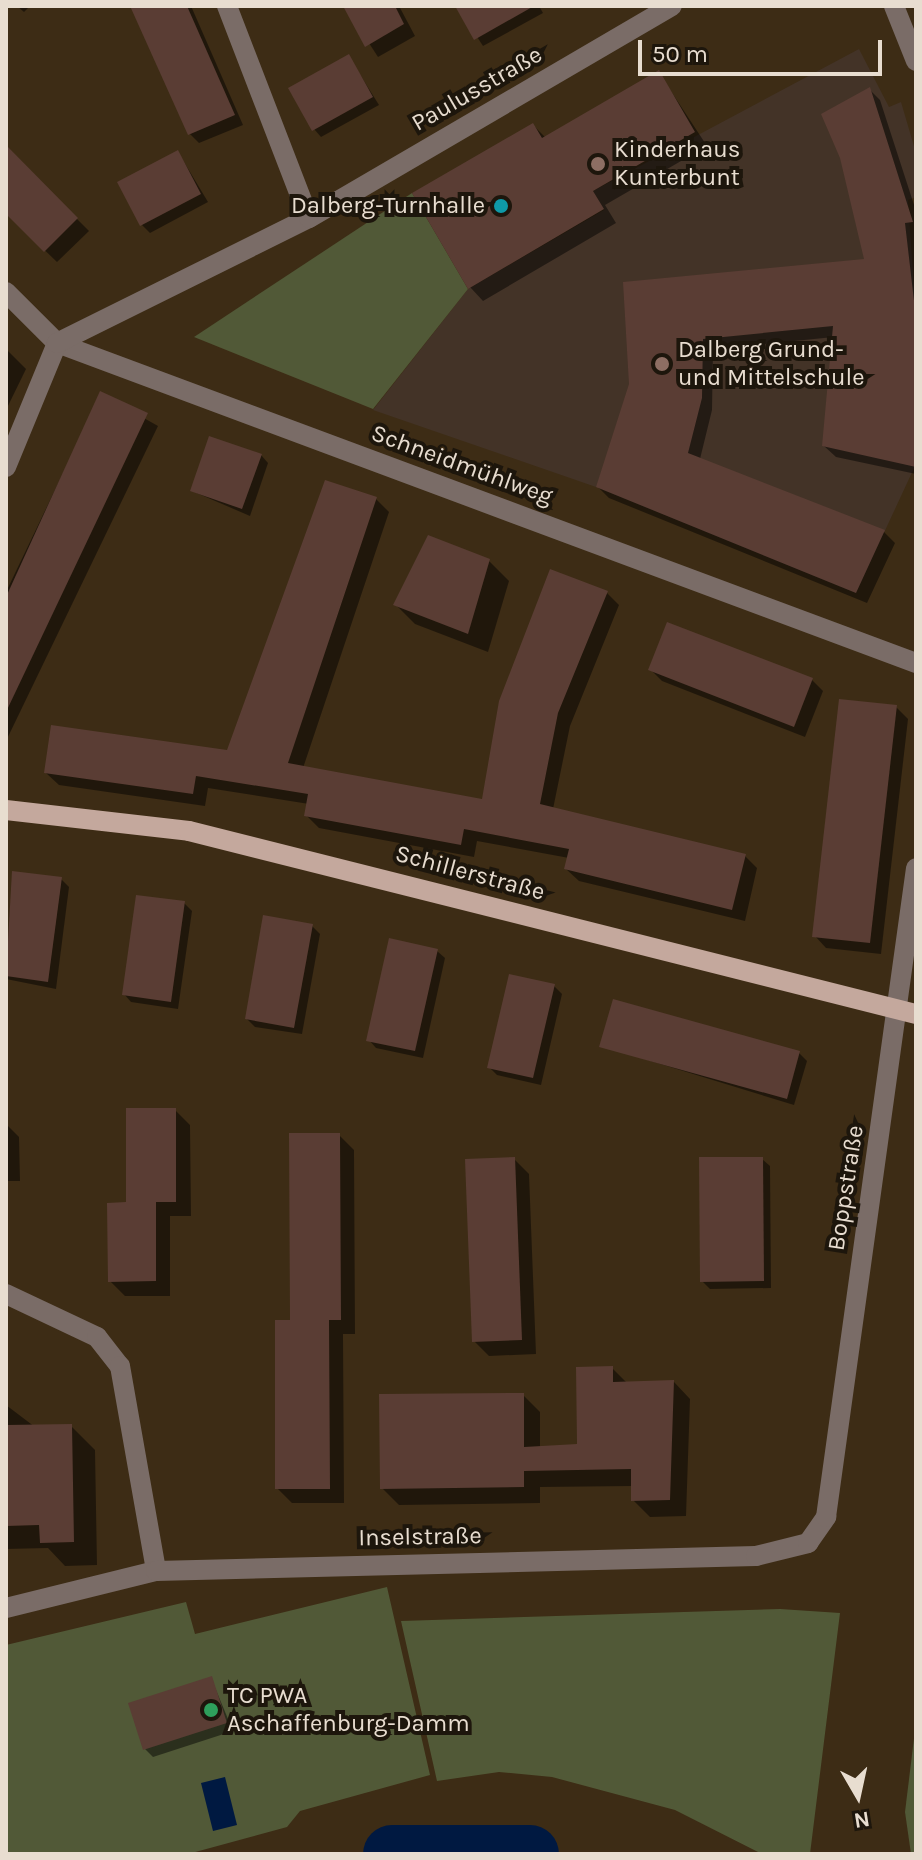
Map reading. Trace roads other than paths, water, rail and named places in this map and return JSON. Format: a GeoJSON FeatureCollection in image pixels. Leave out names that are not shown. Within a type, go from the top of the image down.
{"type":"FeatureCollection","features":[{"type":"Feature","properties":{"kind":"main road","name":"Schillerstraße"},"geometry":{"type":"LineString","coordinates":[[6,810],[189,831],[909,1011]]}},
{"type":"Feature","properties":{"kind":"street"},"geometry":{"type":"LineString","coordinates":[[227,6],[309,218]]}},
{"type":"Feature","properties":{"kind":"street","name":"Paulusstraße"},"geometry":{"type":"LineString","coordinates":[[57,343],[309,218],[672,6]]}},
{"type":"Feature","properties":{"kind":"street"},"geometry":{"type":"LineString","coordinates":[[894,6],[916,61]]}},
{"type":"Feature","properties":{"kind":"street","name":"Schneidmühlweg"},"geometry":{"type":"LineString","coordinates":[[6,292],[57,343],[916,663]]}},
{"type":"Feature","properties":{"kind":"street"},"geometry":{"type":"LineString","coordinates":[[6,467],[57,343]]}},
{"type":"Feature","properties":{"kind":"street","name":"Boppstraße"},"geometry":{"type":"LineString","coordinates":[[826,1517],[909,1011],[916,868]]}},
{"type":"Feature","properties":{"kind":"street"},"geometry":{"type":"LineString","coordinates":[[6,1294],[97,1337],[120,1366],[156,1571]]}},
{"type":"Feature","properties":{"kind":"street","name":"Inselstraße"},"geometry":{"type":"LineString","coordinates":[[6,1608],[156,1571],[756,1556],[808,1543],[826,1517]]}},
{"type":"Feature","properties":{"kind":"water"},"geometry":{"type":"Polygon","coordinates":[[[225,1777],[237,1825],[213,1831],[201,1783],[225,1777]]]}},
{"type":"Feature","properties":{"kind":"waterway"},"geometry":{"type":"LineString","coordinates":[[392,1854],[530,1854]]}},
{"type":"Feature","properties":{"kind":"place","name":"Kinderhaus Kunterbunt"},"geometry":{"type":"Point","coordinates":[598,164]}},
{"type":"Feature","properties":{"kind":"place","name":"Dalberg-Turnhalle"},"geometry":{"type":"Point","coordinates":[501,206]}},
{"type":"Feature","properties":{"kind":"place","name":"Dalberg Grund- und Mittelschule"},"geometry":{"type":"Point","coordinates":[662,364]}},
{"type":"Feature","properties":{"kind":"place","name":"TC PWA Aschaffenburg-Damm"},"geometry":{"type":"Point","coordinates":[211,1710]}}]}
